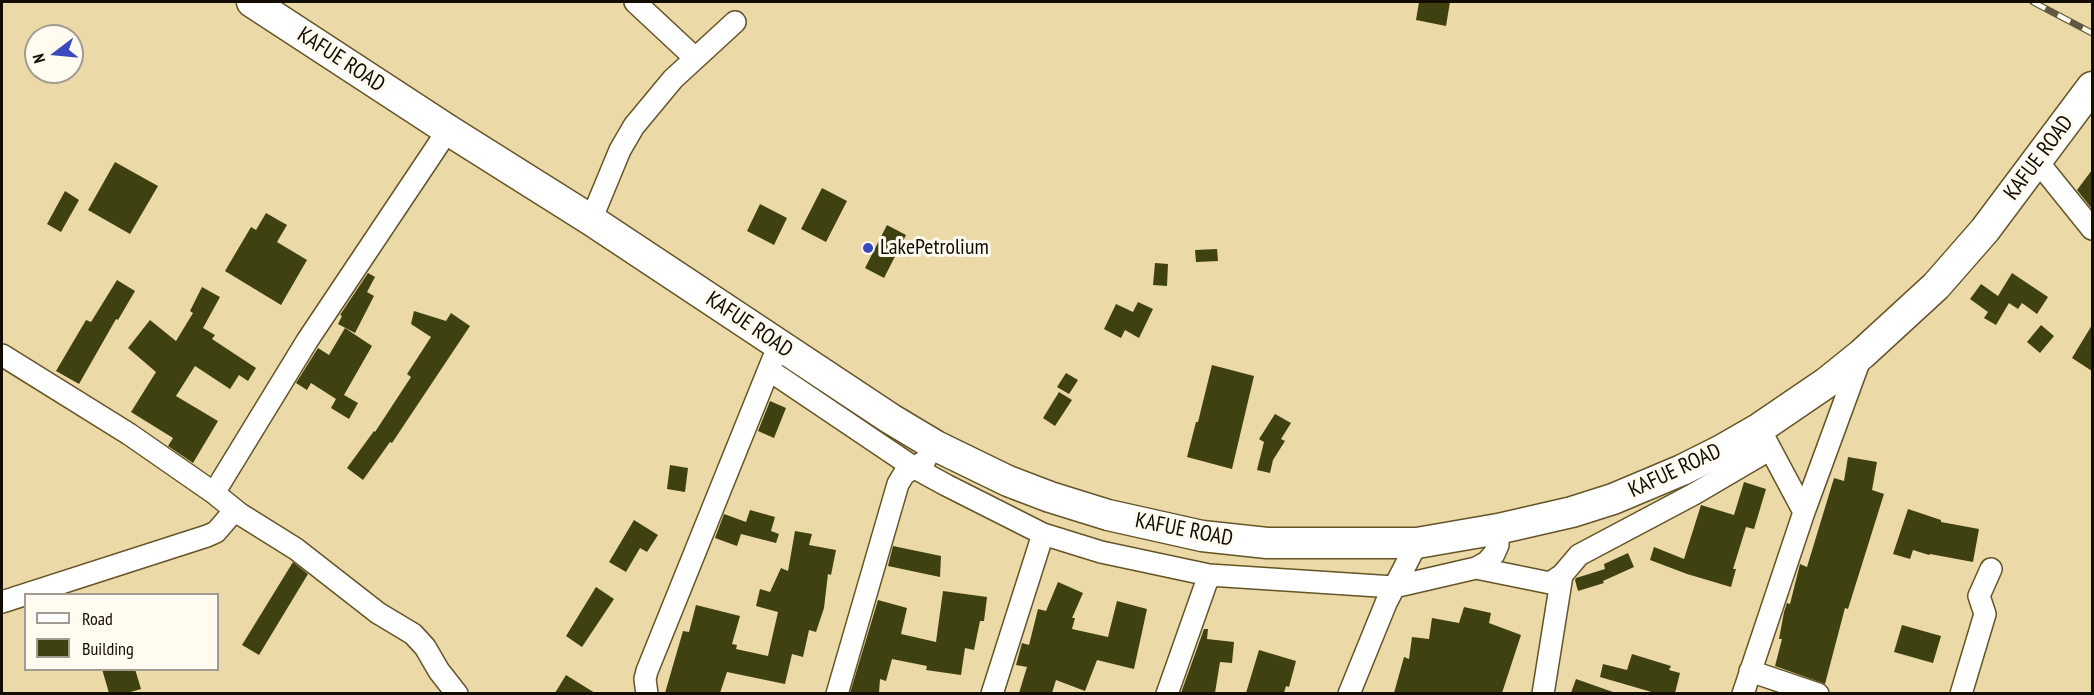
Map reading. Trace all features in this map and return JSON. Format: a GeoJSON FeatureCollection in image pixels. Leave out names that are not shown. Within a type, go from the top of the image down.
{"type":"FeatureCollection","features":[{"type":"Feature","properties":{"kind":"highway","name":"KAFUE ROAD"},"geometry":{"type":"LineString","coordinates":[[252,2],[591,220],[774,358],[891,419],[936,446],[1008,481],[1108,515],[1165,529],[1224,539],[1267,543],[1417,543],[1498,529],[1572,512],[1646,486],[1765,439],[1936,286],[1985,231],[2090,96]]}},
{"type":"Feature","properties":{"kind":"street"},"geometry":{"type":"LineString","coordinates":[[635,2],[695,58]]}},
{"type":"Feature","properties":{"kind":"street"},"geometry":{"type":"LineString","coordinates":[[591,220],[620,150],[634,126],[657,96],[735,22]]}},
{"type":"Feature","properties":{"kind":"street"},"geometry":{"type":"LineString","coordinates":[[214,493],[307,341],[448,130]]}},
{"type":"Feature","properties":{"kind":"street"},"geometry":{"type":"LineString","coordinates":[[2038,162],[2092,229]]}},
{"type":"Feature","properties":{"kind":"street"},"geometry":{"type":"LineString","coordinates":[[1743,693],[1804,512],[1862,354]]}},
{"type":"Feature","properties":{"kind":"street"},"geometry":{"type":"LineString","coordinates":[[2,355],[129,434],[235,510],[296,549],[378,613],[413,634],[425,647],[439,671],[457,693]]}},
{"type":"Feature","properties":{"kind":"street"},"geometry":{"type":"LineString","coordinates":[[648,693],[645,679],[647,670],[774,358],[913,467],[1043,534],[1101,552],[1209,575],[1394,586],[1476,568],[1487,562],[1498,545],[1498,529]]}},
{"type":"Feature","properties":{"kind":"street"},"geometry":{"type":"LineString","coordinates":[[1476,568],[1550,583],[1562,576],[1579,555],[1694,494],[1765,439],[1804,512]]}},
{"type":"Feature","properties":{"kind":"street"},"geometry":{"type":"LineString","coordinates":[[837,693],[898,484],[904,474],[922,463],[936,446]]}},
{"type":"Feature","properties":{"kind":"street"},"geometry":{"type":"LineString","coordinates":[[30,593],[207,536],[216,532],[235,510]]}},
{"type":"Feature","properties":{"kind":"street"},"geometry":{"type":"LineString","coordinates":[[992,693],[1043,534]]}},
{"type":"Feature","properties":{"kind":"street"},"geometry":{"type":"LineString","coordinates":[[1349,693],[1394,586],[1417,543]]}},
{"type":"Feature","properties":{"kind":"street"},"geometry":{"type":"LineString","coordinates":[[1961,693],[1985,614],[1979,596],[1991,569]]}},
{"type":"Feature","properties":{"kind":"street"},"geometry":{"type":"LineString","coordinates":[[1167,693],[1209,575]]}},
{"type":"Feature","properties":{"kind":"street"},"geometry":{"type":"LineString","coordinates":[[1543,693],[1562,576]]}},
{"type":"Feature","properties":{"kind":"street"},"geometry":{"type":"LineString","coordinates":[[2,602],[24,595]]}},
{"type":"Feature","properties":{"kind":"street"},"geometry":{"type":"LineString","coordinates":[[1750,671],[1818,693]]}},
{"type":"Feature","properties":{"kind":"building"},"geometry":{"type":"Polygon","coordinates":[[[1419,2],[1450,2],[1446,26],[1416,20],[1419,2]]]}},
{"type":"Feature","properties":{"kind":"building"},"geometry":{"type":"Polygon","coordinates":[[[115,162],[158,186],[130,234],[88,210],[115,162]]]}},
{"type":"Feature","properties":{"kind":"building"},"geometry":{"type":"Polygon","coordinates":[[[2092,170],[2092,209],[2077,190],[2092,170]]]}},
{"type":"Feature","properties":{"kind":"building"},"geometry":{"type":"Polygon","coordinates":[[[822,188],[847,201],[826,242],[801,229],[822,188]]]}},
{"type":"Feature","properties":{"kind":"building"},"geometry":{"type":"Polygon","coordinates":[[[65,191],[79,200],[61,232],[47,224],[65,191]]]}},
{"type":"Feature","properties":{"kind":"building"},"geometry":{"type":"Polygon","coordinates":[[[760,204],[787,218],[774,245],[747,231],[760,204]]]}},
{"type":"Feature","properties":{"kind":"building"},"geometry":{"type":"Polygon","coordinates":[[[266,213],[287,225],[277,242],[307,260],[281,305],[225,271],[251,227],[256,230],[266,213]]]}},
{"type":"Feature","properties":{"kind":"building"},"geometry":{"type":"Polygon","coordinates":[[[887,225],[906,235],[884,278],[865,268],[887,225]]]}},
{"type":"Feature","properties":{"kind":"building"},"geometry":{"type":"Polygon","coordinates":[[[1217,249],[1218,261],[1196,262],[1195,250],[1217,249]]]}},
{"type":"Feature","properties":{"kind":"building"},"geometry":{"type":"Polygon","coordinates":[[[1155,263],[1168,264],[1167,286],[1153,285],[1155,263]]]}},
{"type":"Feature","properties":{"kind":"building"},"geometry":{"type":"Polygon","coordinates":[[[368,273],[375,277],[367,292],[374,296],[355,333],[338,324],[342,316],[340,315],[368,273]]]}},
{"type":"Feature","properties":{"kind":"building"},"geometry":{"type":"Polygon","coordinates":[[[2012,273],[2048,297],[2037,314],[2022,303],[2018,309],[2009,303],[1996,325],[1984,318],[1988,312],[1970,299],[1981,284],[1998,296],[2012,273]]]}},
{"type":"Feature","properties":{"kind":"building"},"geometry":{"type":"Polygon","coordinates":[[[117,280],[135,291],[118,320],[116,319],[79,384],[56,371],[86,320],[91,322],[117,280]]]}},
{"type":"Feature","properties":{"kind":"building"},"geometry":{"type":"Polygon","coordinates":[[[202,287],[220,297],[203,328],[215,335],[212,339],[256,368],[248,381],[239,375],[230,389],[195,366],[176,396],[218,421],[193,463],[168,446],[173,438],[131,412],[156,372],[128,348],[150,320],[176,341],[193,313],[190,311],[202,287]]]}},
{"type":"Feature","properties":{"kind":"building"},"geometry":{"type":"Polygon","coordinates":[[[1138,302],[1153,309],[1139,338],[1125,330],[1121,338],[1104,329],[1116,304],[1133,312],[1138,302]]]}},
{"type":"Feature","properties":{"kind":"building"},"geometry":{"type":"Polygon","coordinates":[[[414,311],[446,321],[451,313],[470,326],[392,443],[390,442],[363,480],[347,468],[375,432],[411,377],[407,374],[431,337],[411,324],[414,311]]]}},
{"type":"Feature","properties":{"kind":"building"},"geometry":{"type":"Polygon","coordinates":[[[2041,325],[2054,336],[2040,353],[2027,342],[2041,325]]]}},
{"type":"Feature","properties":{"kind":"building"},"geometry":{"type":"Polygon","coordinates":[[[2092,325],[2092,371],[2072,358],[2092,325]]]}},
{"type":"Feature","properties":{"kind":"building"},"geometry":{"type":"Polygon","coordinates":[[[345,328],[372,346],[344,395],[358,403],[349,419],[331,408],[336,399],[311,383],[307,390],[296,383],[318,348],[329,355],[345,328]]]}},
{"type":"Feature","properties":{"kind":"building"},"geometry":{"type":"Polygon","coordinates":[[[1212,365],[1254,376],[1232,469],[1187,457],[1212,365]]]}},
{"type":"Feature","properties":{"kind":"building"},"geometry":{"type":"Polygon","coordinates":[[[1066,373],[1078,380],[1069,394],[1057,387],[1066,373]]]}},
{"type":"Feature","properties":{"kind":"building"},"geometry":{"type":"Polygon","coordinates":[[[1059,392],[1072,400],[1055,426],[1043,418],[1059,392]]]}},
{"type":"Feature","properties":{"kind":"building"},"geometry":{"type":"Polygon","coordinates":[[[770,401],[786,408],[774,438],[758,431],[770,401]]]}},
{"type":"Feature","properties":{"kind":"building"},"geometry":{"type":"Polygon","coordinates":[[[1275,414],[1291,423],[1281,439],[1285,441],[1273,460],[1270,473],[1257,470],[1264,442],[1259,439],[1275,414]]]}},
{"type":"Feature","properties":{"kind":"building"},"geometry":{"type":"Polygon","coordinates":[[[1848,457],[1877,462],[1872,490],[1884,494],[1848,609],[1845,608],[1825,684],[1775,666],[1782,639],[1779,639],[1784,612],[1787,603],[1790,604],[1800,564],[1807,567],[1834,478],[1844,481],[1848,457]]]}},
{"type":"Feature","properties":{"kind":"building"},"geometry":{"type":"Polygon","coordinates":[[[670,465],[688,468],[685,492],[667,489],[670,465]]]}},
{"type":"Feature","properties":{"kind":"building"},"geometry":{"type":"Polygon","coordinates":[[[1744,482],[1766,489],[1754,529],[1746,527],[1733,569],[1736,569],[1731,587],[1650,560],[1654,547],[1684,559],[1701,505],[1734,515],[1744,482]]]}},
{"type":"Feature","properties":{"kind":"building"},"geometry":{"type":"Polygon","coordinates":[[[1908,509],[1941,520],[1941,522],[1979,529],[1973,562],[1913,550],[1910,559],[1893,554],[1908,509]]]}},
{"type":"Feature","properties":{"kind":"building"},"geometry":{"type":"Polygon","coordinates":[[[750,510],[775,517],[771,531],[779,534],[776,543],[741,534],[737,546],[715,538],[724,514],[746,522],[750,510]]]}},
{"type":"Feature","properties":{"kind":"building"},"geometry":{"type":"Polygon","coordinates":[[[634,520],[658,535],[647,552],[640,548],[626,572],[609,562],[634,520]]]}},
{"type":"Feature","properties":{"kind":"building"},"geometry":{"type":"Polygon","coordinates":[[[795,531],[812,534],[809,545],[836,550],[831,575],[828,574],[824,608],[816,632],[809,630],[803,657],[792,654],[785,684],[727,672],[720,693],[665,693],[683,631],[689,632],[696,605],[740,616],[732,644],[737,645],[736,649],[768,656],[778,612],[756,606],[760,589],[770,592],[781,568],[788,571],[795,531]]]}},
{"type":"Feature","properties":{"kind":"building"},"geometry":{"type":"Polygon","coordinates":[[[893,546],[941,556],[940,577],[888,566],[893,546]]]}},
{"type":"Feature","properties":{"kind":"building"},"geometry":{"type":"Polygon","coordinates":[[[1628,553],[1634,567],[1603,581],[1604,583],[1578,591],[1576,578],[1605,569],[1604,564],[1628,553]]]}},
{"type":"Feature","properties":{"kind":"building"},"geometry":{"type":"Polygon","coordinates":[[[293,562],[308,574],[259,655],[242,645],[293,562]]]}},
{"type":"Feature","properties":{"kind":"building"},"geometry":{"type":"Polygon","coordinates":[[[1058,582],[1083,593],[1072,618],[1075,618],[1072,629],[1108,637],[1117,601],[1147,609],[1134,669],[1097,660],[1085,691],[1056,680],[1052,693],[1019,693],[1027,667],[1016,665],[1022,643],[1029,645],[1038,609],[1046,611],[1058,582]]]}},
{"type":"Feature","properties":{"kind":"building"},"geometry":{"type":"Polygon","coordinates":[[[596,587],[614,599],[582,647],[566,636],[596,587]]]}},
{"type":"Feature","properties":{"kind":"building"},"geometry":{"type":"Polygon","coordinates":[[[943,591],[987,597],[984,621],[980,621],[974,650],[965,648],[961,675],[926,670],[927,666],[892,659],[886,681],[880,679],[879,693],[850,693],[878,600],[907,608],[901,634],[936,642],[943,591]]]}},
{"type":"Feature","properties":{"kind":"building"},"geometry":{"type":"Polygon","coordinates":[[[1464,607],[1491,613],[1489,623],[1521,635],[1502,693],[1394,693],[1404,657],[1409,659],[1412,637],[1429,639],[1432,618],[1459,623],[1464,607]]]}},
{"type":"Feature","properties":{"kind":"building"},"geometry":{"type":"Polygon","coordinates":[[[1902,625],[1941,636],[1933,663],[1894,652],[1902,625]]]}},
{"type":"Feature","properties":{"kind":"building"},"geometry":{"type":"Polygon","coordinates":[[[1204,629],[1208,629],[1207,639],[1234,642],[1232,663],[1220,662],[1215,693],[1181,693],[1204,629]]]}},
{"type":"Feature","properties":{"kind":"building"},"geometry":{"type":"Polygon","coordinates":[[[1259,650],[1296,661],[1289,687],[1286,686],[1284,693],[1246,693],[1259,650]]]}},
{"type":"Feature","properties":{"kind":"building"},"geometry":{"type":"Polygon","coordinates":[[[1632,654],[1671,666],[1669,670],[1680,673],[1675,693],[1655,693],[1600,677],[1603,664],[1627,670],[1632,654]]]}},
{"type":"Feature","properties":{"kind":"building"},"geometry":{"type":"Polygon","coordinates":[[[103,671],[136,671],[141,689],[127,693],[109,693],[103,671]]]}},
{"type":"Feature","properties":{"kind":"building"},"geometry":{"type":"Polygon","coordinates":[[[566,675],[595,693],[555,693],[566,675]]]}},
{"type":"Feature","properties":{"kind":"building"},"geometry":{"type":"Polygon","coordinates":[[[1576,679],[1613,692],[1571,693],[1576,679]]]}},
{"type":"Feature","properties":{"kind":"railway"},"geometry":{"type":"LineString","coordinates":[[2033,2],[2092,33]]}},
{"type":"Feature","properties":{"kind":"place","name":"LakePetrolium"},"geometry":{"type":"Point","coordinates":[868,248]}}]}
